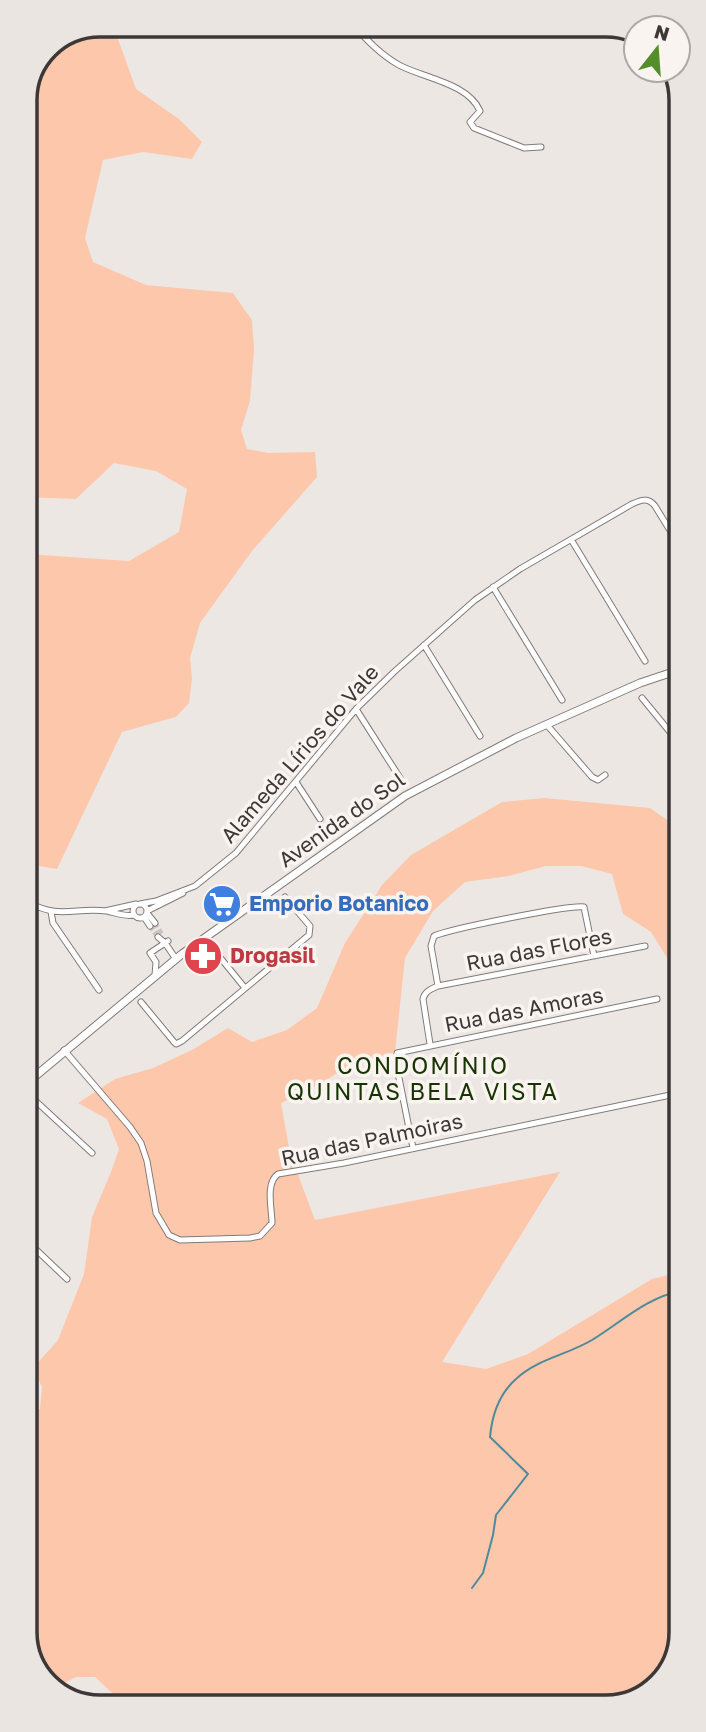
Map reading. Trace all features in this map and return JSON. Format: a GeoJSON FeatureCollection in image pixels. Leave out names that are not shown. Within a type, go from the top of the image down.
{"type":"FeatureCollection","features":[{"type":"Feature","properties":{"kind":"street"},"geometry":{"type":"LineString","coordinates":[[366,37],[388,58],[409,70],[453,86],[475,103],[480,111],[470,122],[474,128],[524,148],[541,147]]}},
{"type":"Feature","properties":{"kind":"street","name":"Alameda Lírios do Vale"},"geometry":{"type":"LineString","coordinates":[[146,914],[195,886],[236,853],[356,709],[424,645],[494,587],[632,504],[647,499],[655,506],[669,529]]}},
{"type":"Feature","properties":{"kind":"street"},"geometry":{"type":"LineString","coordinates":[[572,541],[645,661]]}},
{"type":"Feature","properties":{"kind":"street"},"geometry":{"type":"LineString","coordinates":[[494,587],[562,700]]}},
{"type":"Feature","properties":{"kind":"street"},"geometry":{"type":"LineString","coordinates":[[424,645],[480,736]]}},
{"type":"Feature","properties":{"kind":"street","name":"Avenida do Sol"},"geometry":{"type":"LineString","coordinates":[[37,1074],[179,957],[405,796],[547,724],[640,683],[669,673]]}},
{"type":"Feature","properties":{"kind":"street"},"geometry":{"type":"LineString","coordinates":[[642,698],[669,731]]}},
{"type":"Feature","properties":{"kind":"street"},"geometry":{"type":"LineString","coordinates":[[356,709],[400,778]]}},
{"type":"Feature","properties":{"kind":"street"},"geometry":{"type":"LineString","coordinates":[[547,724],[592,777],[598,780],[605,775]]}},
{"type":"Feature","properties":{"kind":"street"},"geometry":{"type":"LineString","coordinates":[[296,782],[320,819]]}},
{"type":"Feature","properties":{"kind":"street","name":"Alameda Lírios do Vale"},"geometry":{"type":"LineString","coordinates":[[106,911],[185,891]]}},
{"type":"Feature","properties":{"kind":"street"},"geometry":{"type":"LineString","coordinates":[[141,1002],[176,1044],[311,932],[307,923],[285,897]]}},
{"type":"Feature","properties":{"kind":"street"},"geometry":{"type":"LineString","coordinates":[[134,915],[133,909],[139,904],[146,907],[146,914],[152,925]]}},
{"type":"Feature","properties":{"kind":"street"},"geometry":{"type":"LineString","coordinates":[[37,906],[51,912],[106,911],[138,918],[146,914]]}},
{"type":"Feature","properties":{"kind":"street"},"geometry":{"type":"LineString","coordinates":[[430,1044],[423,999],[426,992],[438,986],[431,946],[434,936],[550,910],[582,906],[586,910],[594,956]]}},
{"type":"Feature","properties":{"kind":"street"},"geometry":{"type":"LineString","coordinates":[[51,912],[53,923],[99,990]]}},
{"type":"Feature","properties":{"kind":"street"},"geometry":{"type":"LineString","coordinates":[[160,936],[179,957]]}},
{"type":"Feature","properties":{"kind":"street"},"geometry":{"type":"LineString","coordinates":[[205,939],[245,988]]}},
{"type":"Feature","properties":{"kind":"street"},"geometry":{"type":"LineString","coordinates":[[151,952],[166,942]]}},
{"type":"Feature","properties":{"kind":"street","name":"Rua das Flores"},"geometry":{"type":"LineString","coordinates":[[438,986],[645,946]]}},
{"type":"Feature","properties":{"kind":"street"},"geometry":{"type":"LineString","coordinates":[[151,952],[164,969]]}},
{"type":"Feature","properties":{"kind":"street"},"geometry":{"type":"LineString","coordinates":[[151,952],[156,962],[155,976]]}},
{"type":"Feature","properties":{"kind":"street","name":"Rua das Amoras"},"geometry":{"type":"LineString","coordinates":[[413,1148],[396,1063],[397,1053],[430,1044],[657,999]]}},
{"type":"Feature","properties":{"kind":"street","name":"Rua das Palmoiras"},"geometry":{"type":"LineString","coordinates":[[64,1050],[130,1126],[141,1143],[156,1213],[164,1230],[180,1240],[237,1240],[260,1236],[272,1223],[270,1190],[275,1176],[669,1095]]}},
{"type":"Feature","properties":{"kind":"street"},"geometry":{"type":"LineString","coordinates":[[37,1102],[92,1153]]}},
{"type":"Feature","properties":{"kind":"street"},"geometry":{"type":"LineString","coordinates":[[37,1250],[67,1279]]}},
{"type":"Feature","properties":{"kind":"shaded area"},"geometry":{"type":"Polygon","coordinates":[[[117,37],[136,89],[179,119],[202,142],[192,159],[143,152],[103,160],[85,238],[93,262],[146,285],[233,293],[252,320],[254,349],[250,401],[241,430],[247,449],[268,453],[315,452],[317,477],[252,551],[200,623],[190,658],[192,678],[189,703],[176,717],[122,732],[57,869],[37,864],[37,555],[129,561],[179,532],[187,489],[156,471],[114,463],[76,499],[37,497],[37,96],[47,65],[65,47],[88,38],[117,37]]]}},
{"type":"Feature","properties":{"kind":"shaded area"},"geometry":{"type":"Polygon","coordinates":[[[544,798],[650,808],[669,821],[669,961],[651,932],[623,914],[612,874],[581,866],[546,866],[509,876],[465,882],[433,911],[405,958],[395,1052],[348,1066],[317,1086],[281,1103],[290,1153],[315,1220],[560,1172],[442,1362],[486,1369],[528,1354],[652,1279],[669,1275],[669,1640],[663,1660],[651,1677],[634,1689],[606,1695],[114,1695],[95,1677],[76,1677],[63,1683],[45,1664],[37,1640],[37,1410],[40,1409],[42,1387],[37,1376],[37,1364],[58,1340],[84,1274],[92,1217],[119,1149],[107,1119],[78,1103],[115,1079],[153,1068],[192,1050],[228,1028],[252,1042],[287,1030],[317,1008],[345,943],[382,885],[411,855],[502,802],[544,798]]]}},
{"type":"Feature","properties":{"kind":"waterway"},"geometry":{"type":"LineString","coordinates":[[472,1588],[483,1573],[496,1515],[528,1474],[490,1437],[495,1413],[505,1391],[524,1372],[592,1340],[634,1311],[669,1294]]}},
{"type":"Feature","properties":{"kind":"tunnel"},"geometry":{"type":"LineString","coordinates":[[155,923],[162,935]]}},
{"type":"Feature","properties":{"kind":"tunnel"},"geometry":{"type":"LineString","coordinates":[[150,926],[158,937]]}},
{"type":"Feature","properties":{"kind":"place","name":"Emporio Botanico"},"geometry":{"type":"Point","coordinates":[222,904]}},
{"type":"Feature","properties":{"kind":"place","name":"Drogasil"},"geometry":{"type":"Point","coordinates":[203,956]}},
{"type":"Feature","properties":{"kind":"district","name":"CONDOMÍNIO QUINTAS BELA VISTA"},"geometry":{"type":"Point","coordinates":[423,1079]}}]}
